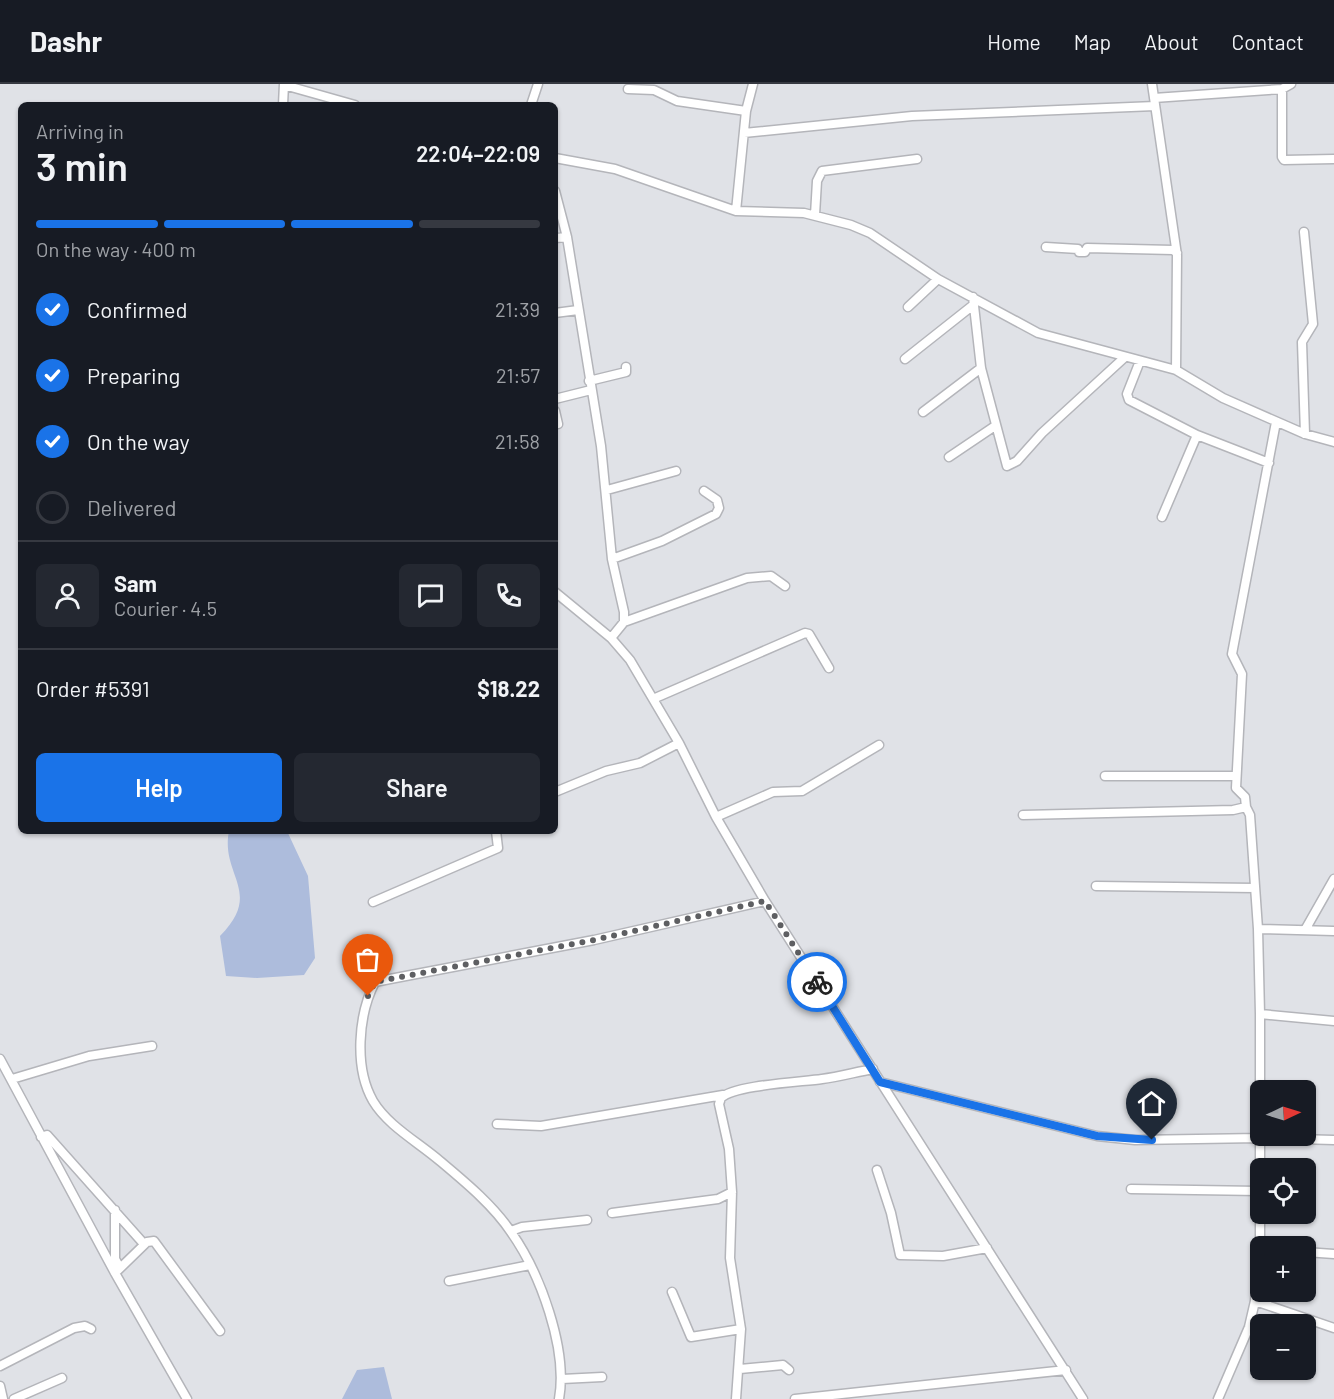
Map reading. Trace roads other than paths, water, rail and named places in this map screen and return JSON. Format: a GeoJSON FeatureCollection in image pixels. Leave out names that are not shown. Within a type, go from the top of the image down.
{"type":"FeatureCollection","features":[{"type":"Feature","properties":{"kind":"street"},"geometry":{"type":"LineString","coordinates":[[283,102],[284,84],[345,102]]}},
{"type":"Feature","properties":{"kind":"street"},"geometry":{"type":"LineString","coordinates":[[532,102],[538,84]]}},
{"type":"Feature","properties":{"kind":"street"},"geometry":{"type":"LineString","coordinates":[[736,211],[746,111],[753,84]]}},
{"type":"Feature","properties":{"kind":"street"},"geometry":{"type":"LineString","coordinates":[[1152,84],[1177,253],[1176,370]]}},
{"type":"Feature","properties":{"kind":"street"},"geometry":{"type":"LineString","coordinates":[[744,133],[912,116],[1154,102],[1282,89],[1291,84]]}},
{"type":"Feature","properties":{"kind":"street"},"geometry":{"type":"LineString","coordinates":[[628,89],[647,89],[677,100],[746,111]]}},
{"type":"Feature","properties":{"kind":"street"},"geometry":{"type":"LineString","coordinates":[[1282,89],[1282,157],[1284,160],[1334,159]]}},
{"type":"Feature","properties":{"kind":"street"},"geometry":{"type":"LineString","coordinates":[[558,159],[615,169],[736,211],[815,215],[870,233],[972,301],[1038,333],[1176,370],[1222,398],[1305,434],[1334,442]]}},
{"type":"Feature","properties":{"kind":"street"},"geometry":{"type":"LineString","coordinates":[[815,215],[817,181],[822,171],[916,159]]}},
{"type":"Feature","properties":{"kind":"street"},"geometry":{"type":"LineString","coordinates":[[558,202],[567,237],[607,490],[612,559],[624,622]]}},
{"type":"Feature","properties":{"kind":"street"},"geometry":{"type":"LineString","coordinates":[[1304,232],[1313,324],[1302,342],[1305,434]]}},
{"type":"Feature","properties":{"kind":"street"},"geometry":{"type":"LineString","coordinates":[[558,238],[567,237]]}},
{"type":"Feature","properties":{"kind":"street"},"geometry":{"type":"LineString","coordinates":[[1046,247],[1078,249],[1079,252],[1085,252],[1087,248],[1173,250],[1177,253]]}},
{"type":"Feature","properties":{"kind":"street"},"geometry":{"type":"LineString","coordinates":[[908,307],[938,279]]}},
{"type":"Feature","properties":{"kind":"street"},"geometry":{"type":"LineString","coordinates":[[905,359],[972,301]]}},
{"type":"Feature","properties":{"kind":"street"},"geometry":{"type":"LineString","coordinates":[[972,301],[981,368],[1004,460],[1010,466],[1125,357]]}},
{"type":"Feature","properties":{"kind":"street"},"geometry":{"type":"LineString","coordinates":[[558,313],[578,310]]}},
{"type":"Feature","properties":{"kind":"street"},"geometry":{"type":"LineString","coordinates":[[1140,361],[1127,398],[1197,435],[1269,463]]}},
{"type":"Feature","properties":{"kind":"street"},"geometry":{"type":"LineString","coordinates":[[558,398],[626,372],[626,367]]}},
{"type":"Feature","properties":{"kind":"street"},"geometry":{"type":"LineString","coordinates":[[923,412],[981,368]]}},
{"type":"Feature","properties":{"kind":"street"},"geometry":{"type":"LineString","coordinates":[[1259,1080],[1258,929],[1250,815],[1245,797],[1236,788],[1242,674],[1232,654],[1276,422]]}},
{"type":"Feature","properties":{"kind":"street"},"geometry":{"type":"LineString","coordinates":[[949,457],[996,426]]}},
{"type":"Feature","properties":{"kind":"street"},"geometry":{"type":"LineString","coordinates":[[1162,517],[1197,435]]}},
{"type":"Feature","properties":{"kind":"street"},"geometry":{"type":"LineString","coordinates":[[607,490],[676,471]]}},
{"type":"Feature","properties":{"kind":"street"},"geometry":{"type":"LineString","coordinates":[[612,559],[662,541],[716,514],[719,508],[717,500],[704,491]]}},
{"type":"Feature","properties":{"kind":"street"},"geometry":{"type":"LineString","coordinates":[[611,638],[624,622],[747,578],[771,576],[785,586]]}},
{"type":"Feature","properties":{"kind":"street"},"geometry":{"type":"LineString","coordinates":[[558,594],[611,638],[630,660],[680,743],[716,817],[765,901],[1083,1399]]}},
{"type":"Feature","properties":{"kind":"street"},"geometry":{"type":"LineString","coordinates":[[653,699],[805,633],[809,634],[830,668]]}},
{"type":"Feature","properties":{"kind":"street"},"geometry":{"type":"LineString","coordinates":[[558,791],[606,771],[640,763],[680,743]]}},
{"type":"Feature","properties":{"kind":"street"},"geometry":{"type":"LineString","coordinates":[[716,817],[773,792],[802,791],[879,745]]}},
{"type":"Feature","properties":{"kind":"street"},"geometry":{"type":"LineString","coordinates":[[1105,776],[1236,776]]}},
{"type":"Feature","properties":{"kind":"street"},"geometry":{"type":"LineString","coordinates":[[1023,815],[1233,810],[1246,807]]}},
{"type":"Feature","properties":{"kind":"street"},"geometry":{"type":"LineString","coordinates":[[373,902],[498,848],[496,834]]}},
{"type":"Feature","properties":{"kind":"street"},"geometry":{"type":"LineString","coordinates":[[1305,930],[1334,879]]}},
{"type":"Feature","properties":{"kind":"street"},"geometry":{"type":"LineString","coordinates":[[1096,886],[1255,888]]}},
{"type":"Feature","properties":{"kind":"street"},"geometry":{"type":"LineString","coordinates":[[559,1399],[562,1379],[558,1350],[530,1265],[511,1232],[466,1184],[402,1132],[374,1102],[364,1079],[361,1055],[363,1018],[368,996],[375,982],[594,940],[765,901]]}},
{"type":"Feature","properties":{"kind":"street"},"geometry":{"type":"LineString","coordinates":[[1258,929],[1334,931]]}},
{"type":"Feature","properties":{"kind":"street"},"geometry":{"type":"LineString","coordinates":[[1260,1014],[1334,1021]]}},
{"type":"Feature","properties":{"kind":"street"},"geometry":{"type":"LineString","coordinates":[[12,1079],[89,1056],[152,1046]]}},
{"type":"Feature","properties":{"kind":"street"},"geometry":{"type":"LineString","coordinates":[[0,1059],[187,1399]]}},
{"type":"Feature","properties":{"kind":"street"},"geometry":{"type":"LineString","coordinates":[[497,1124],[541,1126],[723,1095],[765,1085],[824,1079],[873,1069]]}},
{"type":"Feature","properties":{"kind":"street"},"geometry":{"type":"LineString","coordinates":[[880,1082],[1097,1136],[1135,1140],[1250,1138]]}},
{"type":"Feature","properties":{"kind":"street"},"geometry":{"type":"LineString","coordinates":[[723,1095],[719,1104],[729,1149],[732,1192],[730,1258],[741,1329],[740,1369],[736,1399]]}},
{"type":"Feature","properties":{"kind":"street"},"geometry":{"type":"LineString","coordinates":[[41,1137],[47,1135],[144,1244]]}},
{"type":"Feature","properties":{"kind":"street"},"geometry":{"type":"LineString","coordinates":[[1316,1140],[1334,1140]]}},
{"type":"Feature","properties":{"kind":"street"},"geometry":{"type":"LineString","coordinates":[[877,1170],[891,1213],[900,1255],[943,1256],[987,1248]]}},
{"type":"Feature","properties":{"kind":"street"},"geometry":{"type":"LineString","coordinates":[[1131,1189],[1250,1191]]}},
{"type":"Feature","properties":{"kind":"street"},"geometry":{"type":"LineString","coordinates":[[612,1213],[718,1199],[732,1192]]}},
{"type":"Feature","properties":{"kind":"street"},"geometry":{"type":"LineString","coordinates":[[115,1210],[115,1259],[118,1271]]}},
{"type":"Feature","properties":{"kind":"street"},"geometry":{"type":"LineString","coordinates":[[511,1232],[522,1227],[587,1220]]}},
{"type":"Feature","properties":{"kind":"street"},"geometry":{"type":"LineString","coordinates":[[118,1271],[144,1244],[154,1241],[164,1251],[220,1331]]}},
{"type":"Feature","properties":{"kind":"street"},"geometry":{"type":"LineString","coordinates":[[1316,1253],[1334,1254]]}},
{"type":"Feature","properties":{"kind":"street"},"geometry":{"type":"LineString","coordinates":[[449,1281],[530,1265]]}},
{"type":"Feature","properties":{"kind":"street"},"geometry":{"type":"LineString","coordinates":[[672,1292],[691,1337],[741,1329]]}},
{"type":"Feature","properties":{"kind":"street"},"geometry":{"type":"LineString","coordinates":[[1218,1399],[1240,1350],[1255,1302]]}},
{"type":"Feature","properties":{"kind":"street"},"geometry":{"type":"LineString","coordinates":[[1258,1302],[1334,1328]]}},
{"type":"Feature","properties":{"kind":"street"},"geometry":{"type":"LineString","coordinates":[[0,1366],[74,1328],[85,1326],[91,1329]]}},
{"type":"Feature","properties":{"kind":"street"},"geometry":{"type":"LineString","coordinates":[[740,1369],[783,1365],[789,1370]]}},
{"type":"Feature","properties":{"kind":"street"},"geometry":{"type":"LineString","coordinates":[[795,1399],[1066,1370]]}},
{"type":"Feature","properties":{"kind":"street"},"geometry":{"type":"LineString","coordinates":[[562,1379],[602,1377]]}},
{"type":"Feature","properties":{"kind":"street"},"geometry":{"type":"LineString","coordinates":[[14,1399],[62,1378]]}},
{"type":"Feature","properties":{"kind":"street"},"geometry":{"type":"LineString","coordinates":[[0,1386],[3,1399]]}},
{"type":"Feature","properties":{"kind":"water"},"geometry":{"type":"Polygon","coordinates":[[[229,834],[288,834],[308,876],[315,958],[304,975],[257,978],[226,976],[220,936],[233,921],[239,907],[240,895],[228,846],[229,834]]]}},
{"type":"Feature","properties":{"kind":"water"},"geometry":{"type":"Polygon","coordinates":[[[384,1367],[392,1399],[342,1399],[357,1370],[384,1367]]]}}]}
